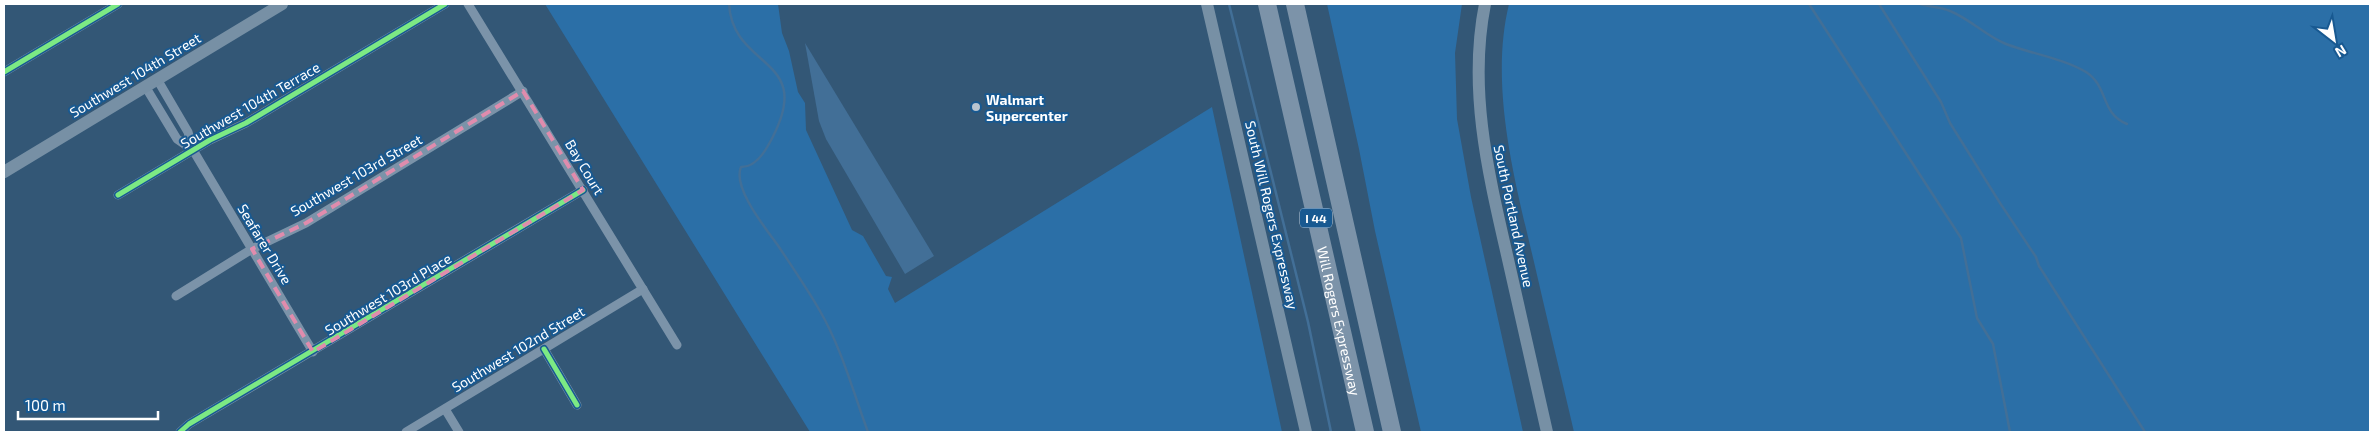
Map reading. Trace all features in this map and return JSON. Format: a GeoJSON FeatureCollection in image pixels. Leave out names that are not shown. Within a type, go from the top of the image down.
{"type":"FeatureCollection","features":[{"type":"Feature","properties":{"kind":"highway","name":"Will Rogers Expressway"},"geometry":{"type":"LineString","coordinates":[[1267,4],[1365,432]]}},
{"type":"Feature","properties":{"kind":"highway","name":"Will Rogers Expressway"},"geometry":{"type":"LineString","coordinates":[[1295,4],[1392,432]]}},
{"type":"Feature","properties":{"kind":"main road","name":"Southwest 104th Street"},"geometry":{"type":"LineString","coordinates":[[4,172],[282,4]]}},
{"type":"Feature","properties":{"kind":"main road","name":"South Will Rogers Expressway"},"geometry":{"type":"LineString","coordinates":[[1207,4],[1306,432]]}},
{"type":"Feature","properties":{"kind":"main road","name":"South Portland Avenue"},"geometry":{"type":"LineString","coordinates":[[1485,4],[1480,26],[1478,95],[1486,162],[1547,432]]}},
{"type":"Feature","properties":{"kind":"street"},"geometry":{"type":"LineString","coordinates":[[4,72],[118,4]]}},
{"type":"Feature","properties":{"kind":"street","name":"Southwest 104th Terrace"},"geometry":{"type":"LineString","coordinates":[[118,195],[193,150],[246,123],[445,4]]}},
{"type":"Feature","properties":{"kind":"street","name":"Bay Court"},"geometry":{"type":"LineString","coordinates":[[468,4],[677,345]]}},
{"type":"Feature","properties":{"kind":"street","name":"Seafarer Drive"},"geometry":{"type":"LineString","coordinates":[[157,79],[188,132],[193,150],[313,352]]}},
{"type":"Feature","properties":{"kind":"street","name":"Seafarer Drive"},"geometry":{"type":"LineString","coordinates":[[146,86],[177,139],[193,150]]}},
{"type":"Feature","properties":{"kind":"street","name":"Southwest 103rd Street"},"geometry":{"type":"LineString","coordinates":[[176,296],[252,249],[306,223],[523,91]]}},
{"type":"Feature","properties":{"kind":"street","name":"Southwest 103rd Place"},"geometry":{"type":"LineString","coordinates":[[180,432],[189,424],[583,190]]}},
{"type":"Feature","properties":{"kind":"street","name":"Southwest 102nd Street"},"geometry":{"type":"LineString","coordinates":[[406,432],[644,289]]}},
{"type":"Feature","properties":{"kind":"street"},"geometry":{"type":"LineString","coordinates":[[544,349],[577,405]]}},
{"type":"Feature","properties":{"kind":"street"},"geometry":{"type":"LineString","coordinates":[[445,409],[459,432]]}},
{"type":"Feature","properties":{"kind":"highlighted area"},"geometry":{"type":"Polygon","coordinates":[[[523,91],[583,190],[313,352],[252,249],[306,223],[523,91]]]}},
{"type":"Feature","properties":{"kind":"shaded area"},"geometry":{"type":"Polygon","coordinates":[[[545,4],[778,4],[782,33],[789,51],[798,92],[805,103],[806,130],[852,230],[863,236],[886,276],[892,277],[888,289],[895,303],[1212,107],[1282,432],[810,432],[545,4]]]}},
{"type":"Feature","properties":{"kind":"shaded area"},"geometry":{"type":"Polygon","coordinates":[[[1327,4],[1462,4],[1455,53],[1457,119],[1471,197],[1523,432],[1421,432],[1375,231],[1327,4]]]}},
{"type":"Feature","properties":{"kind":"shaded area"},"geometry":{"type":"Polygon","coordinates":[[[1509,4],[2370,4],[2370,432],[1574,432],[1512,167],[1503,101],[1502,68],[1504,35],[1509,4]]]}},
{"type":"Feature","properties":{"kind":"shaded area"},"geometry":{"type":"Polygon","coordinates":[[[805,43],[934,256],[905,274],[826,139],[819,121],[805,43]]]}},
{"type":"Feature","properties":{"kind":"waterway"},"geometry":{"type":"LineString","coordinates":[[729,4],[734,26],[744,42],[769,66],[779,79],[784,94],[782,115],[767,148],[754,163],[741,167],[741,186],[759,220],[779,247],[828,325],[841,355],[868,432]]}},
{"type":"Feature","properties":{"kind":"waterway"},"geometry":{"type":"LineString","coordinates":[[1229,4],[1308,322],[1331,432]]}},
{"type":"Feature","properties":{"kind":"waterway"},"geometry":{"type":"LineString","coordinates":[[1809,4],[1961,238],[1977,318],[1993,344],[2010,432]]}},
{"type":"Feature","properties":{"kind":"waterway"},"geometry":{"type":"LineString","coordinates":[[1879,4],[1941,102],[1950,123],[2145,432]]}},
{"type":"Feature","properties":{"kind":"waterway"},"geometry":{"type":"LineString","coordinates":[[1920,4],[1950,11],[2006,44],[2067,63],[2086,72],[2098,85],[2112,113],[2127,124]]}},
{"type":"Feature","properties":{"kind":"cycle path"},"geometry":{"type":"LineString","coordinates":[[4,72],[118,4]]}},
{"type":"Feature","properties":{"kind":"cycle path"},"geometry":{"type":"LineString","coordinates":[[118,195],[210,140],[246,123],[445,4]]}},
{"type":"Feature","properties":{"kind":"cycle path"},"geometry":{"type":"LineString","coordinates":[[180,432],[189,424],[583,190]]}},
{"type":"Feature","properties":{"kind":"cycle path"},"geometry":{"type":"LineString","coordinates":[[544,349],[577,405]]}},
{"type":"Feature","properties":{"kind":"place","name":"Walmart Supercenter"},"geometry":{"type":"Point","coordinates":[976,107]}}]}
